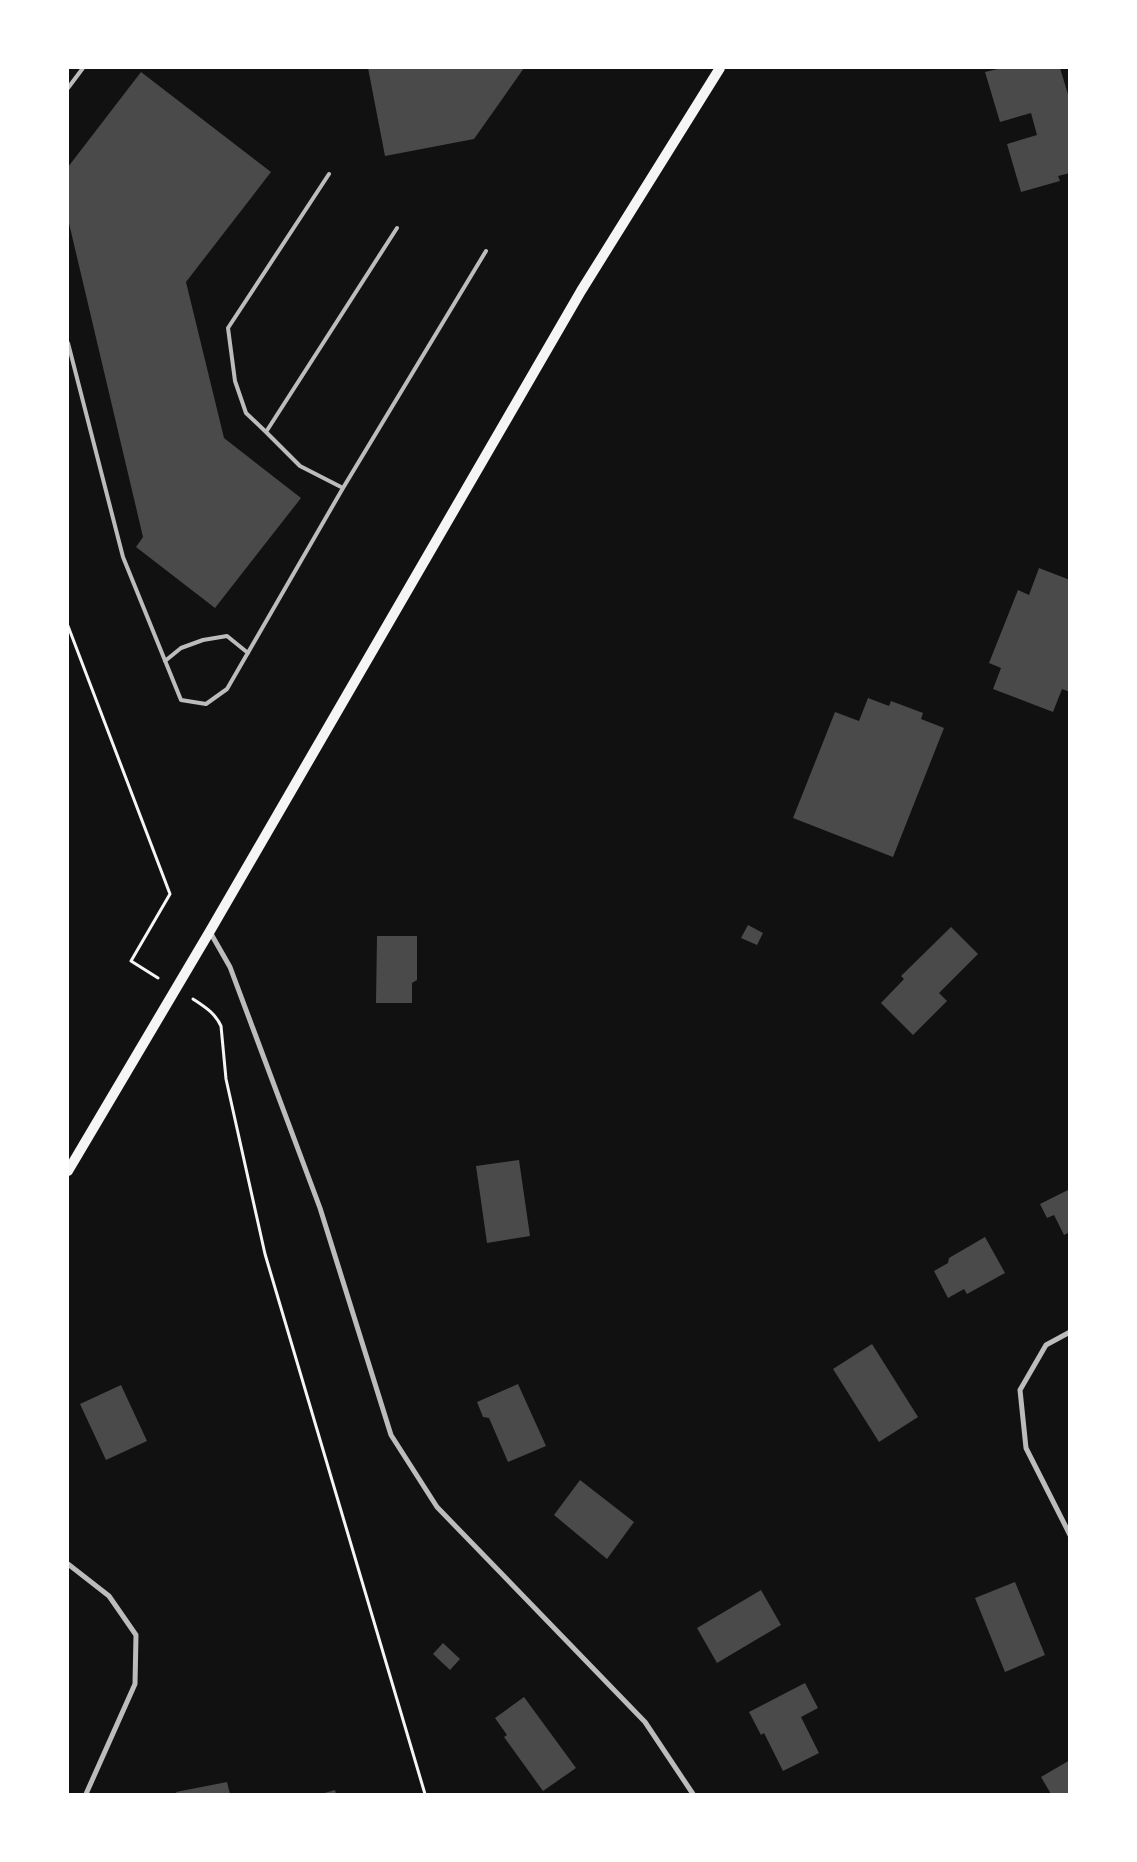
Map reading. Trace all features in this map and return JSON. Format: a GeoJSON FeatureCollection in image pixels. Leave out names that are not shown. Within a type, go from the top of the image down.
{"type":"FeatureCollection","features":[{"type":"Feature","properties":{"kind":"main road"},"geometry":{"type":"LineString","coordinates":[[68,1171],[210,931],[581,291],[720,68]]}},
{"type":"Feature","properties":{"kind":"street"},"geometry":{"type":"LineString","coordinates":[[210,931],[230,967],[320,1208],[391,1435],[437,1507],[645,1722],[693,1794]]}},
{"type":"Feature","properties":{"kind":"street"},"geometry":{"type":"LineString","coordinates":[[1070,1332],[1046,1345],[1020,1390],[1026,1448],[1070,1535]]}},
{"type":"Feature","properties":{"kind":"street"},"geometry":{"type":"LineString","coordinates":[[68,1564],[109,1596],[136,1635],[134,1684],[86,1794]]}},
{"type":"Feature","properties":{"kind":"lane"},"geometry":{"type":"LineString","coordinates":[[68,88],[83,68]]}},
{"type":"Feature","properties":{"kind":"lane"},"geometry":{"type":"LineString","coordinates":[[329,174],[228,328],[236,381],[246,413],[300,466],[343,488]]}},
{"type":"Feature","properties":{"kind":"lane"},"geometry":{"type":"LineString","coordinates":[[266,432],[397,228]]}},
{"type":"Feature","properties":{"kind":"lane"},"geometry":{"type":"LineString","coordinates":[[68,343],[123,557],[181,700],[206,704],[227,690],[343,488],[486,251]]}},
{"type":"Feature","properties":{"kind":"lane"},"geometry":{"type":"LineString","coordinates":[[165,661],[182,648],[203,640],[227,636],[248,653]]}},
{"type":"Feature","properties":{"kind":"path"},"geometry":{"type":"LineString","coordinates":[[68,626],[170,894],[131,961]]}},
{"type":"Feature","properties":{"kind":"path"},"geometry":{"type":"LineString","coordinates":[[217,1018],[222,1035],[226,1079],[265,1254],[426,1794]]}},
{"type":"Feature","properties":{"kind":"building"},"geometry":{"type":"Polygon","coordinates":[[[368,68],[524,68],[474,139],[385,156],[368,68]]]}},
{"type":"Feature","properties":{"kind":"building"},"geometry":{"type":"Polygon","coordinates":[[[1002,68],[1060,68],[1070,101],[1070,173],[1058,176],[1060,181],[1021,192],[1007,144],[1037,135],[1031,113],[1000,122],[985,72],[1002,68]]]}},
{"type":"Feature","properties":{"kind":"building"},"geometry":{"type":"Polygon","coordinates":[[[141,72],[271,172],[186,282],[224,438],[301,498],[215,608],[136,547],[143,537],[68,219],[68,167],[141,72]]]}},
{"type":"Feature","properties":{"kind":"building"},"geometry":{"type":"Polygon","coordinates":[[[1039,568],[1070,580],[1070,692],[1062,689],[1053,712],[993,689],[1001,668],[989,663],[1018,590],[1029,595],[1039,568]]]}},
{"type":"Feature","properties":{"kind":"building"},"geometry":{"type":"Polygon","coordinates":[[[868,698],[889,706],[891,701],[923,713],[921,719],[944,728],[893,857],[793,818],[835,712],[859,721],[868,698]]]}},
{"type":"Feature","properties":{"kind":"building"},"geometry":{"type":"Polygon","coordinates":[[[748,925],[763,933],[757,945],[741,938],[748,925]]]}},
{"type":"Feature","properties":{"kind":"building"},"geometry":{"type":"Polygon","coordinates":[[[951,927],[978,954],[939,993],[947,1001],[913,1035],[881,1003],[904,979],[901,976],[951,927]]]}},
{"type":"Feature","properties":{"kind":"building"},"geometry":{"type":"Polygon","coordinates":[[[377,936],[417,936],[417,980],[412,983],[412,1003],[376,1003],[377,936]]]}},
{"type":"Feature","properties":{"kind":"building"},"geometry":{"type":"Polygon","coordinates":[[[519,1160],[530,1236],[487,1243],[476,1166],[519,1160]]]}},
{"type":"Feature","properties":{"kind":"building"},"geometry":{"type":"Polygon","coordinates":[[[1070,1189],[1070,1232],[1064,1235],[1054,1215],[1047,1218],[1040,1204],[1070,1189]]]}},
{"type":"Feature","properties":{"kind":"building"},"geometry":{"type":"Polygon","coordinates":[[[985,1237],[1005,1273],[967,1294],[964,1289],[948,1298],[934,1271],[948,1263],[949,1258],[985,1237]]]}},
{"type":"Feature","properties":{"kind":"building"},"geometry":{"type":"Polygon","coordinates":[[[872,1344],[918,1417],[879,1442],[833,1369],[872,1344]]]}},
{"type":"Feature","properties":{"kind":"building"},"geometry":{"type":"Polygon","coordinates":[[[518,1384],[546,1446],[508,1462],[489,1418],[483,1417],[477,1402],[518,1384]]]}},
{"type":"Feature","properties":{"kind":"building"},"geometry":{"type":"Polygon","coordinates":[[[121,1385],[147,1441],[106,1460],[80,1404],[121,1385]]]}},
{"type":"Feature","properties":{"kind":"building"},"geometry":{"type":"Polygon","coordinates":[[[580,1480],[634,1522],[607,1559],[554,1515],[580,1480]]]}},
{"type":"Feature","properties":{"kind":"building"},"geometry":{"type":"Polygon","coordinates":[[[1015,1582],[1045,1655],[1005,1672],[975,1598],[1015,1582]]]}},
{"type":"Feature","properties":{"kind":"building"},"geometry":{"type":"Polygon","coordinates":[[[761,1590],[781,1625],[717,1663],[697,1628],[761,1590]]]}},
{"type":"Feature","properties":{"kind":"building"},"geometry":{"type":"Polygon","coordinates":[[[443,1643],[460,1659],[450,1670],[433,1654],[443,1643]]]}},
{"type":"Feature","properties":{"kind":"building"},"geometry":{"type":"Polygon","coordinates":[[[805,1683],[818,1708],[801,1717],[819,1753],[783,1771],[764,1733],[761,1735],[749,1712],[805,1683]]]}},
{"type":"Feature","properties":{"kind":"building"},"geometry":{"type":"Polygon","coordinates":[[[524,1697],[576,1768],[543,1791],[504,1737],[507,1735],[495,1718],[524,1697]]]}},
{"type":"Feature","properties":{"kind":"building"},"geometry":{"type":"Polygon","coordinates":[[[1070,1760],[1070,1794],[1051,1794],[1041,1777],[1070,1760]]]}},
{"type":"Feature","properties":{"kind":"building"},"geometry":{"type":"Polygon","coordinates":[[[227,1782],[230,1794],[177,1794],[176,1792],[227,1782]]]}},
{"type":"Feature","properties":{"kind":"building"},"geometry":{"type":"Polygon","coordinates":[[[335,1790],[336,1794],[321,1794],[335,1790]]]}}]}
